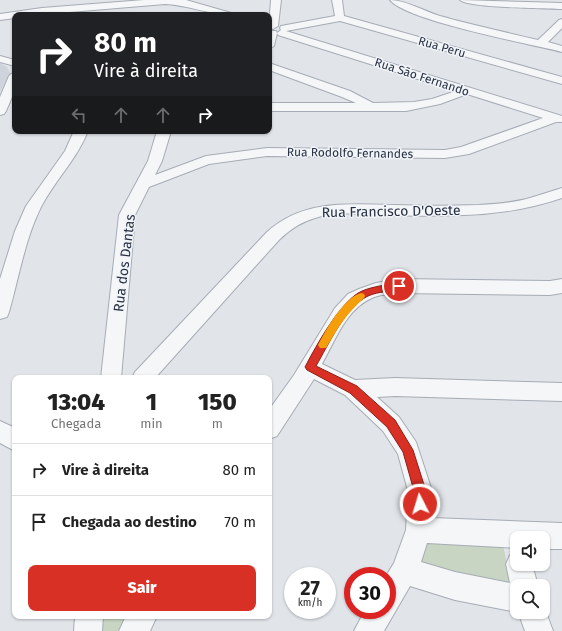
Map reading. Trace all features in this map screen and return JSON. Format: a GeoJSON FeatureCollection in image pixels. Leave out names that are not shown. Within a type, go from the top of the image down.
{"type":"FeatureCollection","features":[{"type":"Feature","properties":{"kind":"street"},"geometry":{"type":"LineString","coordinates":[[276,0],[275,30],[340,18],[337,0]]}},
{"type":"Feature","properties":{"kind":"street"},"geometry":{"type":"LineString","coordinates":[[395,0],[401,6],[426,15],[562,48]]}},
{"type":"Feature","properties":{"kind":"street"},"geometry":{"type":"LineString","coordinates":[[465,0],[493,3],[550,3],[562,6]]}},
{"type":"Feature","properties":{"kind":"street"},"geometry":{"type":"LineString","coordinates":[[44,12],[106,6],[176,2],[195,5],[218,12]]}},
{"type":"Feature","properties":{"kind":"street"},"geometry":{"type":"LineString","coordinates":[[106,6],[118,12]]}},
{"type":"Feature","properties":{"kind":"street"},"geometry":{"type":"LineString","coordinates":[[0,16],[12,15]]}},
{"type":"Feature","properties":{"kind":"street","name":"Rua Peru"},"geometry":{"type":"LineString","coordinates":[[340,18],[562,81]]}},
{"type":"Feature","properties":{"kind":"street"},"geometry":{"type":"LineString","coordinates":[[541,43],[562,22]]}},
{"type":"Feature","properties":{"kind":"street","name":"Rua São Fernando"},"geometry":{"type":"LineString","coordinates":[[275,30],[465,91],[559,119]]}},
{"type":"Feature","properties":{"kind":"street"},"geometry":{"type":"LineString","coordinates":[[0,59],[12,62]]}},
{"type":"Feature","properties":{"kind":"street"},"geometry":{"type":"LineString","coordinates":[[272,67],[346,94],[371,107]]}},
{"type":"Feature","properties":{"kind":"street"},"geometry":{"type":"LineString","coordinates":[[0,111],[12,83]]}},
{"type":"Feature","properties":{"kind":"street"},"geometry":{"type":"LineString","coordinates":[[272,107],[420,106],[447,99],[465,91]]}},
{"type":"Feature","properties":{"kind":"street","name":"Rua Rodolfo Fernandes"},"geometry":{"type":"LineString","coordinates":[[144,184],[206,160],[244,154],[268,152],[445,154],[464,151],[559,119]]}},
{"type":"Feature","properties":{"kind":"street"},"geometry":{"type":"LineString","coordinates":[[0,312],[22,237],[34,208],[70,156],[80,134]]}},
{"type":"Feature","properties":{"kind":"street","name":"Rua dos Dantas"},"geometry":{"type":"LineString","coordinates":[[110,375],[127,215],[155,161],[163,134]]}},
{"type":"Feature","properties":{"kind":"street","name":"Rua Francisco D'Oeste"},"geometry":{"type":"LineString","coordinates":[[145,375],[273,236],[295,220],[308,214],[323,210],[422,211],[510,207],[530,203],[562,193]]}},
{"type":"Feature","properties":{"kind":"street"},"geometry":{"type":"LineString","coordinates":[[272,424],[310,367],[338,320],[355,300],[365,293],[378,289],[399,286],[550,288],[562,286]]}},
{"type":"Feature","properties":{"kind":"street"},"geometry":{"type":"LineString","coordinates":[[310,367],[353,389],[391,424],[408,450],[420,491],[419,530],[404,571],[396,585]]}},
{"type":"Feature","properties":{"kind":"street"},"geometry":{"type":"LineString","coordinates":[[353,389],[395,388],[562,392]]}},
{"type":"Feature","properties":{"kind":"street"},"geometry":{"type":"LineString","coordinates":[[391,424],[386,408],[389,397],[395,388]]}},
{"type":"Feature","properties":{"kind":"street"},"geometry":{"type":"LineString","coordinates":[[0,431],[12,438]]}},
{"type":"Feature","properties":{"kind":"street"},"geometry":{"type":"LineString","coordinates":[[419,530],[510,543]]}},
{"type":"Feature","properties":{"kind":"street"},"geometry":{"type":"LineString","coordinates":[[550,538],[562,536]]}},
{"type":"Feature","properties":{"kind":"street"},"geometry":{"type":"LineString","coordinates":[[404,571],[454,586],[510,597]]}},
{"type":"Feature","properties":{"kind":"street"},"geometry":{"type":"LineString","coordinates":[[88,631],[89,619]]}},
{"type":"Feature","properties":{"kind":"street"},"geometry":{"type":"LineString","coordinates":[[133,631],[142,619]]}},
{"type":"Feature","properties":{"kind":"street"},"geometry":{"type":"LineString","coordinates":[[368,631],[375,619]]}},
{"type":"Feature","properties":{"kind":"street"},"geometry":{"type":"LineString","coordinates":[[535,619],[539,631]]}},
{"type":"Feature","properties":{"kind":"shaded area"},"geometry":{"type":"Polygon","coordinates":[[[0,63],[7,67],[10,73],[0,92],[0,63]]]}},
{"type":"Feature","properties":{"kind":"green space"},"geometry":{"type":"Polygon","coordinates":[[[425,538],[503,545],[510,579],[510,587],[414,568],[425,538]]]}},
{"type":"Feature","properties":{"kind":"green space"},"geometry":{"type":"Polygon","coordinates":[[[96,619],[135,619],[127,631],[94,631],[96,619]]]}},
{"type":"Feature","properties":{"kind":"slow traffic"},"geometry":{"type":"LineString","coordinates":[[323,345],[347,308],[361,296]]}},
{"type":"Feature","properties":{"kind":"route"},"geometry":{"type":"LineString","coordinates":[[399,286],[378,289],[365,293],[355,300],[338,320],[310,367],[353,389],[391,424],[408,450],[420,491],[420,504]]}}]}
